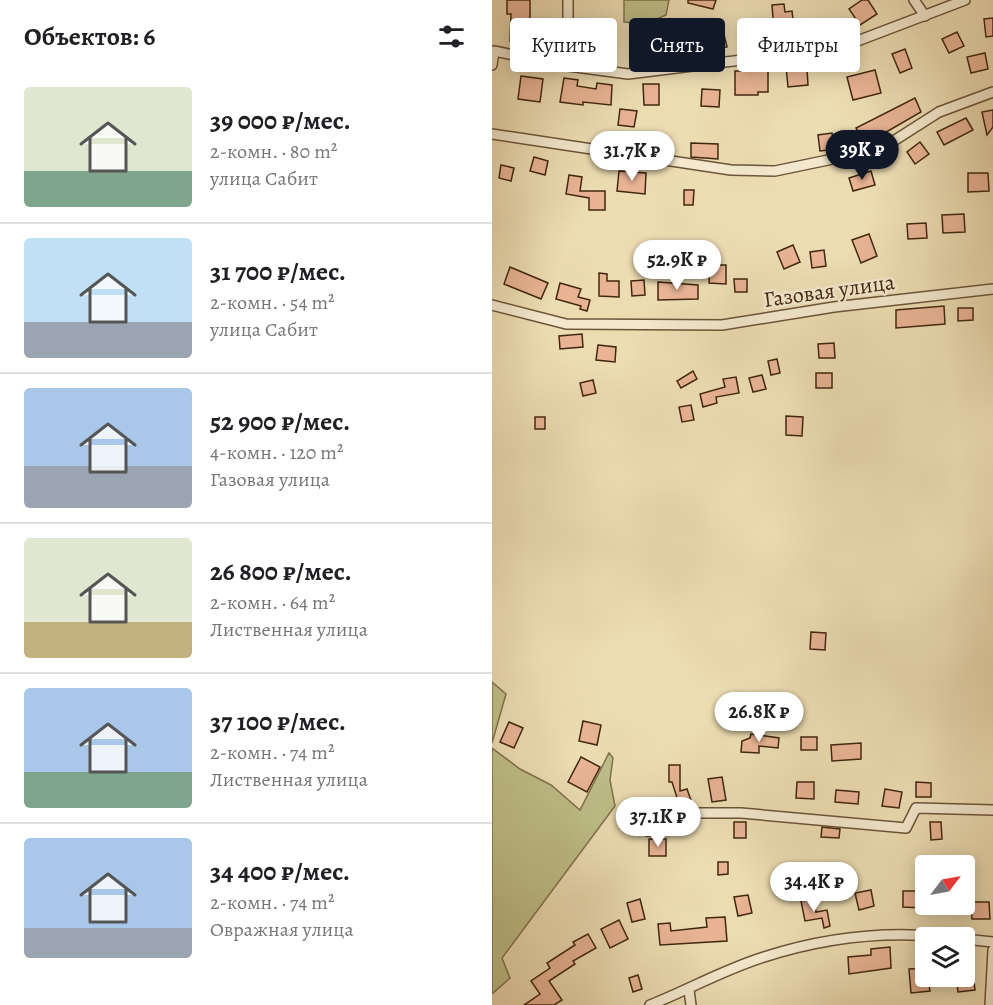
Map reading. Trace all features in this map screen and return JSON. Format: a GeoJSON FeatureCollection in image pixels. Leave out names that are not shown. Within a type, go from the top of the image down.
{"type":"FeatureCollection","features":[{"type":"Feature","properties":{"kind":"street"},"geometry":{"type":"LineString","coordinates":[[568,0],[568,18]]}},
{"type":"Feature","properties":{"kind":"street"},"geometry":{"type":"LineString","coordinates":[[914,0],[925,16]]}},
{"type":"Feature","properties":{"kind":"street"},"geometry":{"type":"LineString","coordinates":[[613,72],[628,74],[839,48],[965,0]]}},
{"type":"Feature","properties":{"kind":"street"},"geometry":{"type":"LineString","coordinates":[[492,65],[494,51],[510,54]]}},
{"type":"Feature","properties":{"kind":"street"},"geometry":{"type":"LineString","coordinates":[[492,134],[731,170],[775,171],[881,149],[939,112],[993,92]]}},
{"type":"Feature","properties":{"kind":"street","name":"Газовая улица"},"geometry":{"type":"LineString","coordinates":[[492,305],[566,324],[722,325],[834,307],[993,288]]}},
{"type":"Feature","properties":{"kind":"street"},"geometry":{"type":"LineString","coordinates":[[648,831],[699,813],[741,813],[906,828],[916,808],[993,810]]}},
{"type":"Feature","properties":{"kind":"street"},"geometry":{"type":"LineString","coordinates":[[650,1005],[763,957],[855,935],[915,934]]}},
{"type":"Feature","properties":{"kind":"street"},"geometry":{"type":"LineString","coordinates":[[975,940],[993,942]]}},
{"type":"Feature","properties":{"kind":"street"},"geometry":{"type":"LineString","coordinates":[[990,1005],[993,950]]}},
{"type":"Feature","properties":{"kind":"street"},"geometry":{"type":"LineString","coordinates":[[689,990],[692,1005]]}},
{"type":"Feature","properties":{"kind":"green space"},"geometry":{"type":"Polygon","coordinates":[[[624,0],[669,0],[666,15],[658,18],[629,18],[629,22],[624,22],[624,0]]]}},
{"type":"Feature","properties":{"kind":"green space"},"geometry":{"type":"Polygon","coordinates":[[[492,682],[506,694],[492,743],[492,682]]]}},
{"type":"Feature","properties":{"kind":"green space"},"geometry":{"type":"Polygon","coordinates":[[[492,748],[520,769],[551,785],[580,810],[609,753],[613,758],[610,780],[615,806],[502,958],[510,978],[492,994],[492,748]]]}},
{"type":"Feature","properties":{"kind":"building"},"geometry":{"type":"Polygon","coordinates":[[[507,0],[530,0],[530,18],[511,18],[511,14],[507,14],[507,0]]]}},
{"type":"Feature","properties":{"kind":"building"},"geometry":{"type":"Polygon","coordinates":[[[688,0],[716,0],[713,9],[688,3],[688,0]]]}},
{"type":"Feature","properties":{"kind":"building"},"geometry":{"type":"Polygon","coordinates":[[[862,0],[868,0],[877,14],[860,25],[860,18],[855,18],[849,9],[862,0]]]}},
{"type":"Feature","properties":{"kind":"building"},"geometry":{"type":"Polygon","coordinates":[[[784,4],[785,12],[792,11],[793,18],[773,18],[772,5],[784,4]]]}},
{"type":"Feature","properties":{"kind":"building"},"geometry":{"type":"Polygon","coordinates":[[[993,18],[993,36],[986,37],[984,19],[993,18]]]}},
{"type":"Feature","properties":{"kind":"building"},"geometry":{"type":"Polygon","coordinates":[[[957,32],[964,46],[949,53],[942,39],[957,32]]]}},
{"type":"Feature","properties":{"kind":"building"},"geometry":{"type":"Polygon","coordinates":[[[905,49],[912,68],[900,73],[892,54],[905,49]]]}},
{"type":"Feature","properties":{"kind":"building"},"geometry":{"type":"Polygon","coordinates":[[[985,53],[988,69],[971,73],[967,57],[985,53]]]}},
{"type":"Feature","properties":{"kind":"building"},"geometry":{"type":"Polygon","coordinates":[[[875,70],[881,93],[853,100],[847,77],[875,70]]]}},
{"type":"Feature","properties":{"kind":"building"},"geometry":{"type":"Polygon","coordinates":[[[735,71],[768,72],[768,92],[758,92],[758,95],[735,95],[735,71]]]}},
{"type":"Feature","properties":{"kind":"building"},"geometry":{"type":"Polygon","coordinates":[[[786,72],[807,72],[808,85],[788,87],[786,72]]]}},
{"type":"Feature","properties":{"kind":"building"},"geometry":{"type":"Polygon","coordinates":[[[521,76],[543,79],[540,102],[518,99],[521,76]]]}},
{"type":"Feature","properties":{"kind":"building"},"geometry":{"type":"Polygon","coordinates":[[[564,78],[578,80],[577,86],[596,89],[597,83],[612,85],[611,105],[560,102],[564,78]]]}},
{"type":"Feature","properties":{"kind":"building"},"geometry":{"type":"Polygon","coordinates":[[[643,84],[659,84],[659,105],[644,105],[643,84]]]}},
{"type":"Feature","properties":{"kind":"building"},"geometry":{"type":"Polygon","coordinates":[[[702,89],[720,90],[719,107],[701,106],[702,89]]]}},
{"type":"Feature","properties":{"kind":"building"},"geometry":{"type":"Polygon","coordinates":[[[915,98],[921,112],[888,131],[855,147],[820,151],[818,135],[832,133],[833,140],[858,131],[856,128],[915,98]]]}},
{"type":"Feature","properties":{"kind":"building"},"geometry":{"type":"Polygon","coordinates":[[[620,109],[637,111],[634,127],[618,125],[620,109]]]}},
{"type":"Feature","properties":{"kind":"building"},"geometry":{"type":"Polygon","coordinates":[[[993,110],[993,127],[987,135],[982,112],[993,110]]]}},
{"type":"Feature","properties":{"kind":"building"},"geometry":{"type":"Polygon","coordinates":[[[966,118],[973,130],[944,145],[937,132],[966,118]]]}},
{"type":"Feature","properties":{"kind":"building"},"geometry":{"type":"Polygon","coordinates":[[[920,142],[929,154],[915,164],[907,152],[920,142]]]}},
{"type":"Feature","properties":{"kind":"building"},"geometry":{"type":"Polygon","coordinates":[[[691,143],[718,144],[718,159],[691,157],[691,143]]]}},
{"type":"Feature","properties":{"kind":"building"},"geometry":{"type":"Polygon","coordinates":[[[534,157],[548,161],[545,175],[530,171],[534,157]]]}},
{"type":"Feature","properties":{"kind":"building"},"geometry":{"type":"Polygon","coordinates":[[[501,165],[514,168],[511,181],[499,178],[501,165]]]}},
{"type":"Feature","properties":{"kind":"building"},"geometry":{"type":"Polygon","coordinates":[[[619,171],[646,173],[645,194],[617,191],[619,171]]]}},
{"type":"Feature","properties":{"kind":"building"},"geometry":{"type":"Polygon","coordinates":[[[871,171],[875,185],[853,191],[849,178],[871,171]]]}},
{"type":"Feature","properties":{"kind":"building"},"geometry":{"type":"Polygon","coordinates":[[[968,173],[988,173],[989,191],[968,192],[968,173]]]}},
{"type":"Feature","properties":{"kind":"building"},"geometry":{"type":"Polygon","coordinates":[[[569,175],[582,177],[580,191],[605,191],[605,210],[589,210],[589,198],[566,194],[569,175]]]}},
{"type":"Feature","properties":{"kind":"building"},"geometry":{"type":"Polygon","coordinates":[[[684,190],[694,190],[693,205],[684,205],[684,190]]]}},
{"type":"Feature","properties":{"kind":"building"},"geometry":{"type":"Polygon","coordinates":[[[964,214],[965,232],[943,233],[942,215],[964,214]]]}},
{"type":"Feature","properties":{"kind":"building"},"geometry":{"type":"Polygon","coordinates":[[[926,223],[927,238],[908,239],[907,224],[926,223]]]}},
{"type":"Feature","properties":{"kind":"building"},"geometry":{"type":"Polygon","coordinates":[[[869,234],[877,256],[861,263],[852,240],[869,234]]]}},
{"type":"Feature","properties":{"kind":"building"},"geometry":{"type":"Polygon","coordinates":[[[793,245],[800,262],[784,269],[777,252],[793,245]]]}},
{"type":"Feature","properties":{"kind":"building"},"geometry":{"type":"Polygon","coordinates":[[[824,250],[826,266],[812,268],[810,252],[824,250]]]}},
{"type":"Feature","properties":{"kind":"building"},"geometry":{"type":"Polygon","coordinates":[[[710,265],[726,265],[726,284],[709,283],[710,265]]]}},
{"type":"Feature","properties":{"kind":"building"},"geometry":{"type":"Polygon","coordinates":[[[510,267],[548,283],[541,299],[504,284],[510,267]]]}},
{"type":"Feature","properties":{"kind":"building"},"geometry":{"type":"Polygon","coordinates":[[[599,273],[607,274],[607,281],[619,281],[619,297],[599,296],[599,273]]]}},
{"type":"Feature","properties":{"kind":"building"},"geometry":{"type":"Polygon","coordinates":[[[734,279],[747,279],[747,292],[735,292],[734,279]]]}},
{"type":"Feature","properties":{"kind":"building"},"geometry":{"type":"Polygon","coordinates":[[[644,280],[645,295],[632,296],[631,281],[644,280]]]}},
{"type":"Feature","properties":{"kind":"building"},"geometry":{"type":"Polygon","coordinates":[[[658,282],[698,285],[698,299],[658,300],[658,282]]]}},
{"type":"Feature","properties":{"kind":"building"},"geometry":{"type":"Polygon","coordinates":[[[560,283],[581,289],[578,297],[590,300],[587,311],[580,309],[581,306],[556,299],[560,283]]]}},
{"type":"Feature","properties":{"kind":"building"},"geometry":{"type":"Polygon","coordinates":[[[944,306],[945,324],[896,328],[896,310],[944,306]]]}},
{"type":"Feature","properties":{"kind":"building"},"geometry":{"type":"Polygon","coordinates":[[[958,308],[973,308],[973,320],[958,321],[958,308]]]}},
{"type":"Feature","properties":{"kind":"building"},"geometry":{"type":"Polygon","coordinates":[[[582,334],[583,347],[560,349],[559,336],[582,334]]]}},
{"type":"Feature","properties":{"kind":"building"},"geometry":{"type":"Polygon","coordinates":[[[834,343],[835,358],[819,358],[818,344],[834,343]]]}},
{"type":"Feature","properties":{"kind":"building"},"geometry":{"type":"Polygon","coordinates":[[[598,345],[616,347],[615,362],[596,360],[598,345]]]}},
{"type":"Feature","properties":{"kind":"building"},"geometry":{"type":"Polygon","coordinates":[[[777,359],[780,373],[771,375],[768,361],[777,359]]]}},
{"type":"Feature","properties":{"kind":"building"},"geometry":{"type":"Polygon","coordinates":[[[693,371],[697,379],[681,388],[677,381],[693,371]]]}},
{"type":"Feature","properties":{"kind":"building"},"geometry":{"type":"Polygon","coordinates":[[[816,373],[832,373],[832,388],[816,388],[816,373]]]}},
{"type":"Feature","properties":{"kind":"building"},"geometry":{"type":"Polygon","coordinates":[[[762,375],[766,389],[753,392],[749,378],[762,375]]]}},
{"type":"Feature","properties":{"kind":"building"},"geometry":{"type":"Polygon","coordinates":[[[736,377],[739,393],[716,397],[717,403],[703,407],[700,394],[725,387],[723,379],[736,377]]]}},
{"type":"Feature","properties":{"kind":"building"},"geometry":{"type":"Polygon","coordinates":[[[593,380],[596,393],[583,396],[580,383],[593,380]]]}},
{"type":"Feature","properties":{"kind":"building"},"geometry":{"type":"Polygon","coordinates":[[[691,405],[694,420],[682,422],[679,407],[691,405]]]}},
{"type":"Feature","properties":{"kind":"building"},"geometry":{"type":"Polygon","coordinates":[[[786,416],[803,417],[802,436],[786,435],[786,416]]]}},
{"type":"Feature","properties":{"kind":"building"},"geometry":{"type":"Polygon","coordinates":[[[535,417],[545,417],[545,429],[535,429],[535,417]]]}},
{"type":"Feature","properties":{"kind":"building"},"geometry":{"type":"Polygon","coordinates":[[[811,632],[826,633],[825,650],[810,649],[811,632]]]}},
{"type":"Feature","properties":{"kind":"building"},"geometry":{"type":"Polygon","coordinates":[[[583,721],[601,725],[597,745],[579,741],[583,721]]]}},
{"type":"Feature","properties":{"kind":"building"},"geometry":{"type":"Polygon","coordinates":[[[509,722],[523,728],[514,748],[500,742],[509,722]]]}},
{"type":"Feature","properties":{"kind":"building"},"geometry":{"type":"Polygon","coordinates":[[[751,734],[779,738],[778,748],[759,746],[759,753],[741,752],[742,741],[750,738],[751,734]]]}},
{"type":"Feature","properties":{"kind":"building"},"geometry":{"type":"Polygon","coordinates":[[[801,737],[817,737],[817,750],[801,750],[801,737]]]}},
{"type":"Feature","properties":{"kind":"building"},"geometry":{"type":"Polygon","coordinates":[[[861,743],[861,759],[832,761],[831,745],[861,743]]]}},
{"type":"Feature","properties":{"kind":"building"},"geometry":{"type":"Polygon","coordinates":[[[581,757],[600,767],[587,792],[568,782],[581,757]]]}},
{"type":"Feature","properties":{"kind":"building"},"geometry":{"type":"Polygon","coordinates":[[[669,765],[680,765],[680,791],[687,789],[693,806],[681,810],[672,782],[669,782],[669,765]]]}},
{"type":"Feature","properties":{"kind":"building"},"geometry":{"type":"Polygon","coordinates":[[[722,777],[726,800],[712,802],[708,779],[722,777]]]}},
{"type":"Feature","properties":{"kind":"building"},"geometry":{"type":"Polygon","coordinates":[[[797,782],[814,782],[814,799],[796,798],[797,782]]]}},
{"type":"Feature","properties":{"kind":"building"},"geometry":{"type":"Polygon","coordinates":[[[916,782],[931,783],[931,797],[916,797],[916,782]]]}},
{"type":"Feature","properties":{"kind":"building"},"geometry":{"type":"Polygon","coordinates":[[[885,789],[902,792],[899,808],[882,806],[885,789]]]}},
{"type":"Feature","properties":{"kind":"building"},"geometry":{"type":"Polygon","coordinates":[[[836,790],[859,792],[858,804],[835,802],[836,790]]]}},
{"type":"Feature","properties":{"kind":"building"},"geometry":{"type":"Polygon","coordinates":[[[645,800],[646,820],[632,821],[630,801],[645,800]]]}},
{"type":"Feature","properties":{"kind":"building"},"geometry":{"type":"Polygon","coordinates":[[[734,822],[746,822],[746,838],[734,838],[734,822]]]}},
{"type":"Feature","properties":{"kind":"building"},"geometry":{"type":"Polygon","coordinates":[[[930,822],[941,822],[942,839],[931,840],[930,822]]]}},
{"type":"Feature","properties":{"kind":"building"},"geometry":{"type":"Polygon","coordinates":[[[822,827],[840,829],[839,838],[821,837],[822,827]]]}},
{"type":"Feature","properties":{"kind":"building"},"geometry":{"type":"Polygon","coordinates":[[[649,839],[666,839],[666,856],[649,856],[649,839]]]}},
{"type":"Feature","properties":{"kind":"building"},"geometry":{"type":"Polygon","coordinates":[[[718,862],[728,862],[728,874],[718,875],[718,862]]]}},
{"type":"Feature","properties":{"kind":"building"},"geometry":{"type":"Polygon","coordinates":[[[871,890],[874,906],[859,910],[855,893],[871,890]]]}},
{"type":"Feature","properties":{"kind":"building"},"geometry":{"type":"Polygon","coordinates":[[[903,891],[915,891],[915,908],[903,907],[903,891]]]}},
{"type":"Feature","properties":{"kind":"building"},"geometry":{"type":"Polygon","coordinates":[[[748,895],[752,913],[738,916],[734,897],[748,895]]]}},
{"type":"Feature","properties":{"kind":"building"},"geometry":{"type":"Polygon","coordinates":[[[640,899],[645,919],[632,922],[627,903],[640,899]]]}},
{"type":"Feature","properties":{"kind":"building"},"geometry":{"type":"Polygon","coordinates":[[[814,899],[816,912],[827,910],[830,926],[824,928],[822,918],[805,921],[801,901],[814,899]]]}},
{"type":"Feature","properties":{"kind":"building"},"geometry":{"type":"Polygon","coordinates":[[[975,902],[989,902],[990,919],[972,919],[972,915],[975,915],[975,902]]]}},
{"type":"Feature","properties":{"kind":"building"},"geometry":{"type":"Polygon","coordinates":[[[725,917],[727,941],[660,945],[658,924],[670,923],[671,931],[707,927],[706,918],[725,917]]]}},
{"type":"Feature","properties":{"kind":"building"},"geometry":{"type":"Polygon","coordinates":[[[619,920],[628,939],[610,948],[601,929],[619,920]]]}},
{"type":"Feature","properties":{"kind":"building"},"geometry":{"type":"Polygon","coordinates":[[[588,934],[596,948],[573,961],[575,964],[549,981],[562,1000],[554,1005],[524,1005],[540,994],[531,981],[550,968],[547,963],[575,945],[573,942],[588,934]]]}},
{"type":"Feature","properties":{"kind":"building"},"geometry":{"type":"Polygon","coordinates":[[[890,947],[891,968],[849,974],[848,957],[871,955],[871,949],[890,947]]]}},
{"type":"Feature","properties":{"kind":"building"},"geometry":{"type":"Polygon","coordinates":[[[909,969],[915,969],[915,987],[929,987],[930,991],[911,993],[909,969]]]}},
{"type":"Feature","properties":{"kind":"building"},"geometry":{"type":"Polygon","coordinates":[[[638,975],[642,989],[633,992],[629,978],[638,975]]]}},
{"type":"Feature","properties":{"kind":"building"},"geometry":{"type":"Polygon","coordinates":[[[957,987],[975,987],[975,990],[958,992],[957,987]]]}}]}
